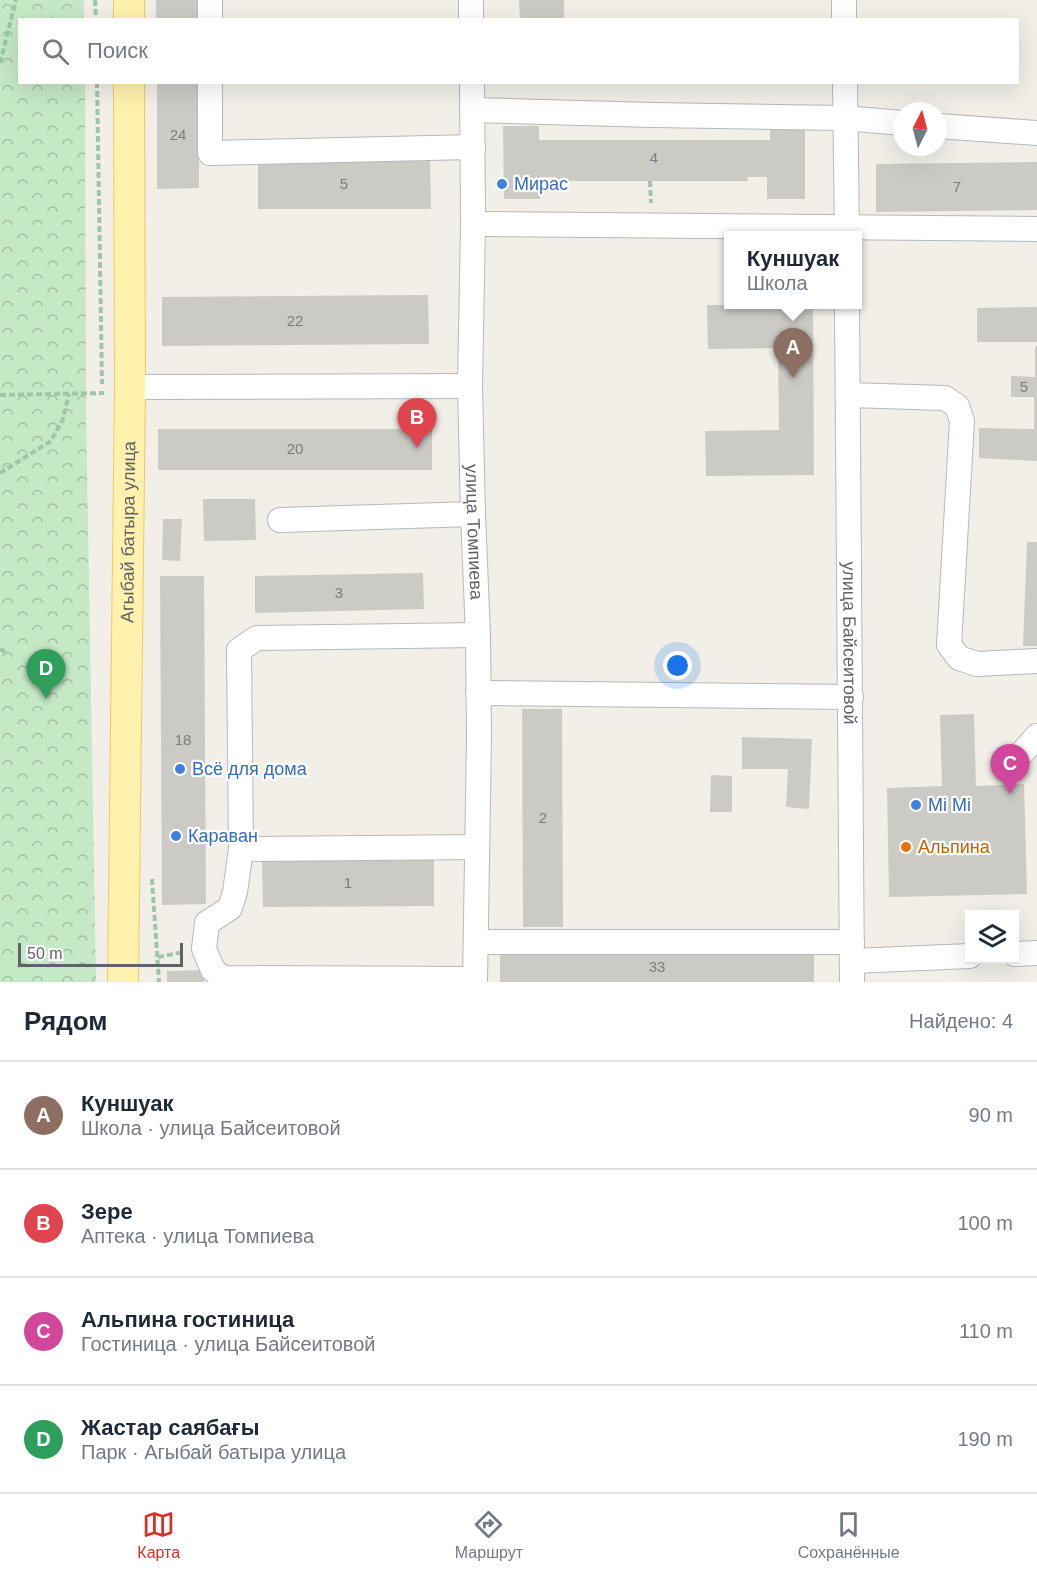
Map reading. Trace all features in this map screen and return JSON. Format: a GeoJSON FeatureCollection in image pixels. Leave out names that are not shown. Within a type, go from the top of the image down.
{"type":"FeatureCollection","features":[{"type":"Feature","properties":{"kind":"main road"},"geometry":{"type":"LineString","coordinates":[[129,0],[129,18]]}},
{"type":"Feature","properties":{"kind":"main road","name":"Агыбай батыра улица"},"geometry":{"type":"LineString","coordinates":[[123,982],[130,387],[129,84]]}},
{"type":"Feature","properties":{"kind":"street"},"geometry":{"type":"LineString","coordinates":[[210,0],[210,18]]}},
{"type":"Feature","properties":{"kind":"street"},"geometry":{"type":"LineString","coordinates":[[471,0],[471,18]]}},
{"type":"Feature","properties":{"kind":"street"},"geometry":{"type":"LineString","coordinates":[[844,0],[844,18]]}},
{"type":"Feature","properties":{"kind":"street"},"geometry":{"type":"LineString","coordinates":[[210,84],[210,153],[473,147]]}},
{"type":"Feature","properties":{"kind":"street","name":"улица Томпиева"},"geometry":{"type":"LineString","coordinates":[[472,84],[473,224],[470,386],[472,514],[478,635],[475,980]]}},
{"type":"Feature","properties":{"kind":"street"},"geometry":{"type":"LineString","coordinates":[[845,84],[847,231]]}},
{"type":"Feature","properties":{"kind":"street"},"geometry":{"type":"LineString","coordinates":[[472,110],[845,118],[893,122]]}},
{"type":"Feature","properties":{"kind":"street"},"geometry":{"type":"LineString","coordinates":[[947,127],[1037,133]]}},
{"type":"Feature","properties":{"kind":"street"},"geometry":{"type":"LineString","coordinates":[[473,224],[847,231],[1037,229]]}},
{"type":"Feature","properties":{"kind":"street","name":"улица Байсеитовой"},"geometry":{"type":"LineString","coordinates":[[847,309],[852,962]]}},
{"type":"Feature","properties":{"kind":"street"},"geometry":{"type":"LineString","coordinates":[[130,387],[470,386]]}},
{"type":"Feature","properties":{"kind":"street"},"geometry":{"type":"LineString","coordinates":[[848,395],[945,398],[957,406],[962,421],[949,645],[959,658],[976,664],[1037,661]]}},
{"type":"Feature","properties":{"kind":"street"},"geometry":{"type":"LineString","coordinates":[[280,520],[472,514]]}},
{"type":"Feature","properties":{"kind":"street"},"geometry":{"type":"LineString","coordinates":[[475,980],[223,978],[213,970],[204,949],[207,923],[230,908],[242,849],[239,650],[257,638],[478,635]]}},
{"type":"Feature","properties":{"kind":"street"},"geometry":{"type":"LineString","coordinates":[[478,693],[851,697]]}},
{"type":"Feature","properties":{"kind":"street"},"geometry":{"type":"LineString","coordinates":[[242,849],[477,847]]}},
{"type":"Feature","properties":{"kind":"street"},"geometry":{"type":"LineString","coordinates":[[476,942],[852,962],[965,956]]}},
{"type":"Feature","properties":{"kind":"street"},"geometry":{"type":"LineString","coordinates":[[1019,954],[1037,953]]}},
{"type":"Feature","properties":{"kind":"path"},"geometry":{"type":"LineString","coordinates":[[0,63],[16,0]]}},
{"type":"Feature","properties":{"kind":"path"},"geometry":{"type":"LineString","coordinates":[[95,0],[96,18]]}},
{"type":"Feature","properties":{"kind":"path"},"geometry":{"type":"LineString","coordinates":[[0,395],[102,393],[130,387]]}},
{"type":"Feature","properties":{"kind":"path"},"geometry":{"type":"LineString","coordinates":[[0,473],[51,441],[63,419],[69,394]]}},
{"type":"Feature","properties":{"kind":"path"},"geometry":{"type":"LineString","coordinates":[[0,649],[5,652]]}},
{"type":"Feature","properties":{"kind":"green space"},"geometry":{"type":"Polygon","coordinates":[[[0,0],[84,0],[84,18],[18,18],[18,84],[85,84],[86,415],[96,982],[0,982],[0,0]]]}},
{"type":"Feature","properties":{"kind":"building"},"geometry":{"type":"Polygon","coordinates":[[[156,0],[198,0],[198,18],[156,18],[156,0]]]}},
{"type":"Feature","properties":{"kind":"building"},"geometry":{"type":"Polygon","coordinates":[[[519,0],[564,0],[564,18],[520,18],[519,0]]]}},
{"type":"Feature","properties":{"kind":"building"},"geometry":{"type":"Polygon","coordinates":[[[157,84],[199,84],[199,188],[157,189],[157,84]]]}},
{"type":"Feature","properties":{"kind":"building"},"geometry":{"type":"Polygon","coordinates":[[[503,126],[539,126],[539,140],[770,140],[770,129],[805,129],[805,199],[767,199],[767,177],[747,177],[748,181],[556,181],[556,177],[540,177],[540,199],[504,199],[503,126]]]}},
{"type":"Feature","properties":{"kind":"building"},"geometry":{"type":"Polygon","coordinates":[[[258,159],[430,159],[431,209],[258,209],[258,159]]]}},
{"type":"Feature","properties":{"kind":"building"},"geometry":{"type":"Polygon","coordinates":[[[1037,162],[1037,210],[876,212],[876,164],[1037,162]]]}},
{"type":"Feature","properties":{"kind":"building"},"geometry":{"type":"Polygon","coordinates":[[[428,295],[429,344],[162,346],[162,297],[428,295]]]}},
{"type":"Feature","properties":{"kind":"building"},"geometry":{"type":"Polygon","coordinates":[[[707,305],[724,305],[724,309],[813,309],[814,475],[706,476],[705,431],[779,430],[778,348],[708,349],[707,305]]]}},
{"type":"Feature","properties":{"kind":"building"},"geometry":{"type":"Polygon","coordinates":[[[1037,307],[1037,342],[977,342],[977,308],[1037,307]]]}},
{"type":"Feature","properties":{"kind":"building"},"geometry":{"type":"Polygon","coordinates":[[[1035,346],[1037,346],[1037,461],[979,458],[979,428],[1034,429],[1034,397],[1011,397],[1011,376],[1035,377],[1035,346]]]}},
{"type":"Feature","properties":{"kind":"building"},"geometry":{"type":"Polygon","coordinates":[[[158,429],[432,429],[432,470],[158,470],[158,429]]]}},
{"type":"Feature","properties":{"kind":"building"},"geometry":{"type":"Polygon","coordinates":[[[203,499],[255,499],[256,540],[204,541],[203,499]]]}},
{"type":"Feature","properties":{"kind":"building"},"geometry":{"type":"Polygon","coordinates":[[[163,519],[182,519],[180,561],[162,560],[163,519]]]}},
{"type":"Feature","properties":{"kind":"building"},"geometry":{"type":"Polygon","coordinates":[[[1027,542],[1037,542],[1037,646],[1023,646],[1027,542]]]}},
{"type":"Feature","properties":{"kind":"building"},"geometry":{"type":"Polygon","coordinates":[[[423,573],[424,609],[255,613],[255,576],[423,573]]]}},
{"type":"Feature","properties":{"kind":"building"},"geometry":{"type":"Polygon","coordinates":[[[160,576],[204,576],[206,904],[162,905],[160,576]]]}},
{"type":"Feature","properties":{"kind":"building"},"geometry":{"type":"Polygon","coordinates":[[[522,709],[562,709],[563,927],[523,927],[522,709]]]}},
{"type":"Feature","properties":{"kind":"building"},"geometry":{"type":"Polygon","coordinates":[[[974,714],[976,786],[1024,784],[1027,894],[889,897],[887,788],[942,786],[940,715],[974,714]]]}},
{"type":"Feature","properties":{"kind":"building"},"geometry":{"type":"Polygon","coordinates":[[[742,737],[812,739],[809,809],[786,807],[788,769],[742,769],[742,737]]]}},
{"type":"Feature","properties":{"kind":"building"},"geometry":{"type":"Polygon","coordinates":[[[711,775],[732,776],[732,812],[710,812],[711,775]]]}},
{"type":"Feature","properties":{"kind":"building"},"geometry":{"type":"Polygon","coordinates":[[[434,860],[434,906],[263,907],[262,861],[434,860]]]}},
{"type":"Feature","properties":{"kind":"building"},"geometry":{"type":"Polygon","coordinates":[[[814,949],[814,982],[500,982],[500,953],[814,949]]]}},
{"type":"Feature","properties":{"kind":"building"},"geometry":{"type":"Polygon","coordinates":[[[204,970],[204,982],[167,982],[167,971],[204,970]]]}},
{"type":"Feature","properties":{"kind":"place","name":"Мирас"},"geometry":{"type":"Point","coordinates":[502,184]}},
{"type":"Feature","properties":{"kind":"place","name":"Куншуак"},"geometry":{"type":"Point","coordinates":[793,378]}},
{"type":"Feature","properties":{"kind":"place","name":"Зере"},"geometry":{"type":"Point","coordinates":[417,448]}},
{"type":"Feature","properties":{"kind":"place","name":"Жастар саябағы"},"geometry":{"type":"Point","coordinates":[46,699]}},
{"type":"Feature","properties":{"kind":"place","name":"Всё для дома"},"geometry":{"type":"Point","coordinates":[180,769]}},
{"type":"Feature","properties":{"kind":"place","name":"Альпина гостиница"},"geometry":{"type":"Point","coordinates":[1010,794]}},
{"type":"Feature","properties":{"kind":"place","name":"Mi Mi"},"geometry":{"type":"Point","coordinates":[916,805]}},
{"type":"Feature","properties":{"kind":"place","name":"Караван"},"geometry":{"type":"Point","coordinates":[176,836]}},
{"type":"Feature","properties":{"kind":"place","name":"Альпина"},"geometry":{"type":"Point","coordinates":[906,847]}}]}
